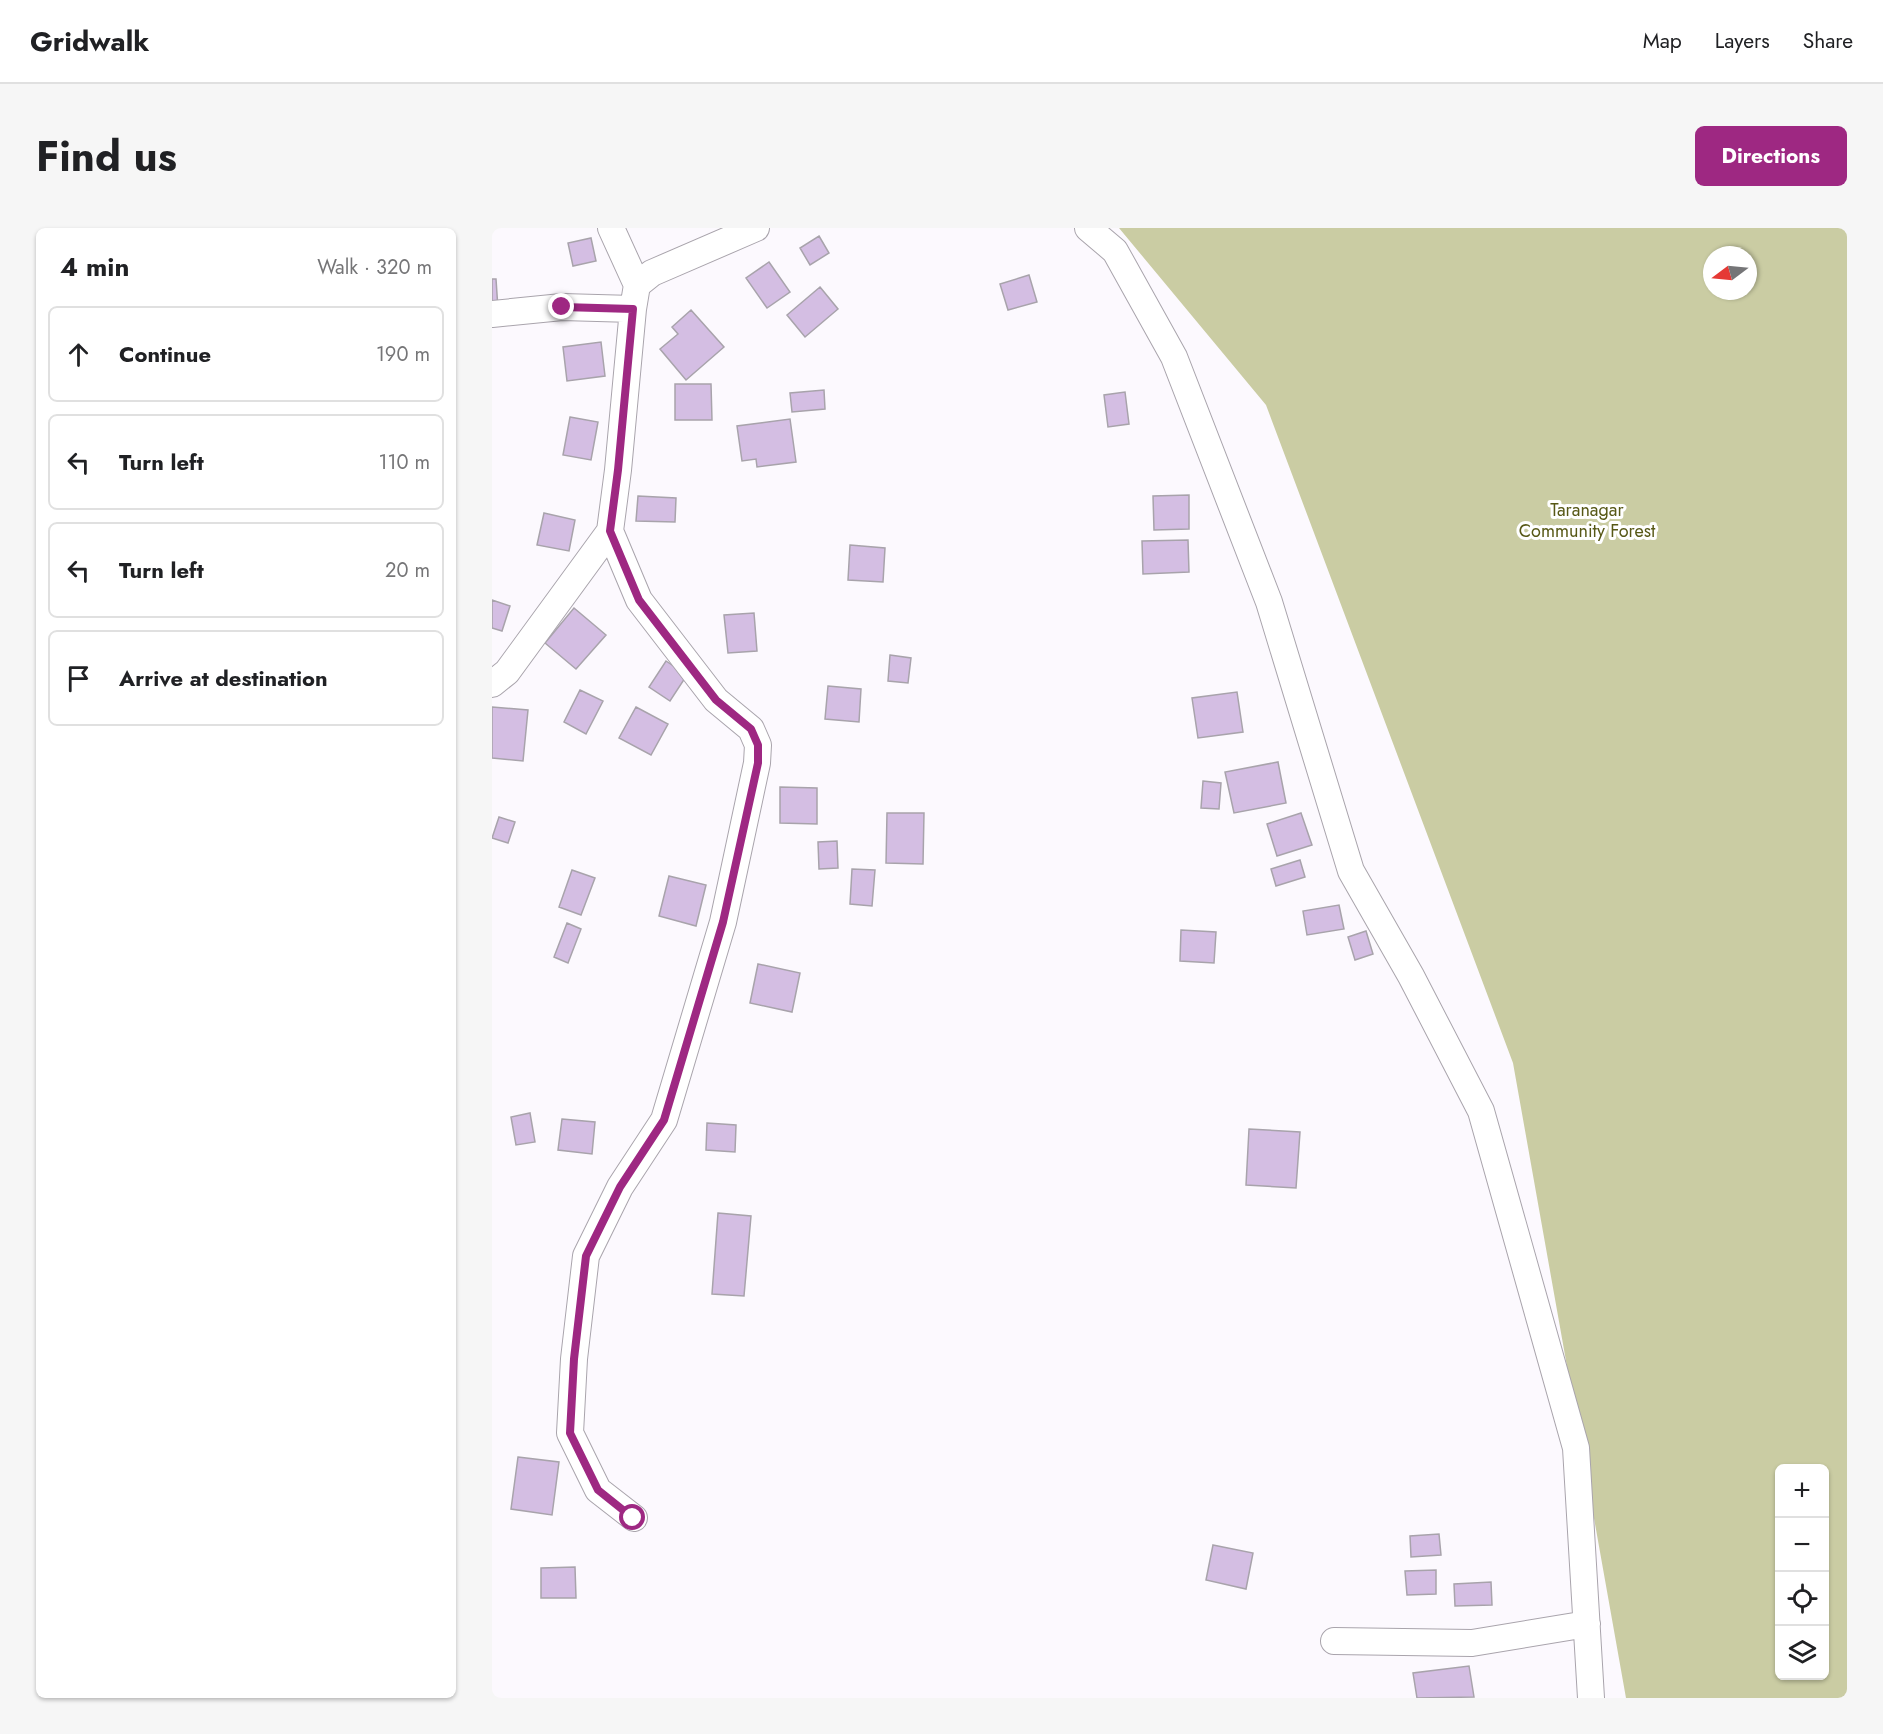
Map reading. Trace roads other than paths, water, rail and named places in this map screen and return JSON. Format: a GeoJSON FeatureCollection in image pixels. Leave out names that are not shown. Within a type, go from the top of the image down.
{"type":"FeatureCollection","features":[{"type":"Feature","properties":{"kind":"street"},"geometry":{"type":"LineString","coordinates":[[492,684],[507,672],[610,531],[635,297],[611,228]]}},
{"type":"Feature","properties":{"kind":"street"},"geometry":{"type":"LineString","coordinates":[[492,314],[635,297],[652,273],[756,228]]}},
{"type":"Feature","properties":{"kind":"street"},"geometry":{"type":"LineString","coordinates":[[1088,228],[1115,251],[1174,357],[1269,602],[1350,871],[1411,976],[1481,1111],[1576,1448],[1591,1698]]}},
{"type":"Feature","properties":{"kind":"street"},"geometry":{"type":"LineString","coordinates":[[610,531],[639,600],[716,700],[751,729],[758,745],[758,763],[723,922],[664,1120],[620,1187],[586,1256],[574,1359],[570,1433],[598,1490],[633,1518]]}},
{"type":"Feature","properties":{"kind":"street"},"geometry":{"type":"LineString","coordinates":[[1335,1641],[1472,1643],[1587,1624]]}},
{"type":"Feature","properties":{"kind":"park label","name":"Taranagar Community Forest"},"geometry":{"type":"Point","coordinates":[1587,520]}}]}
